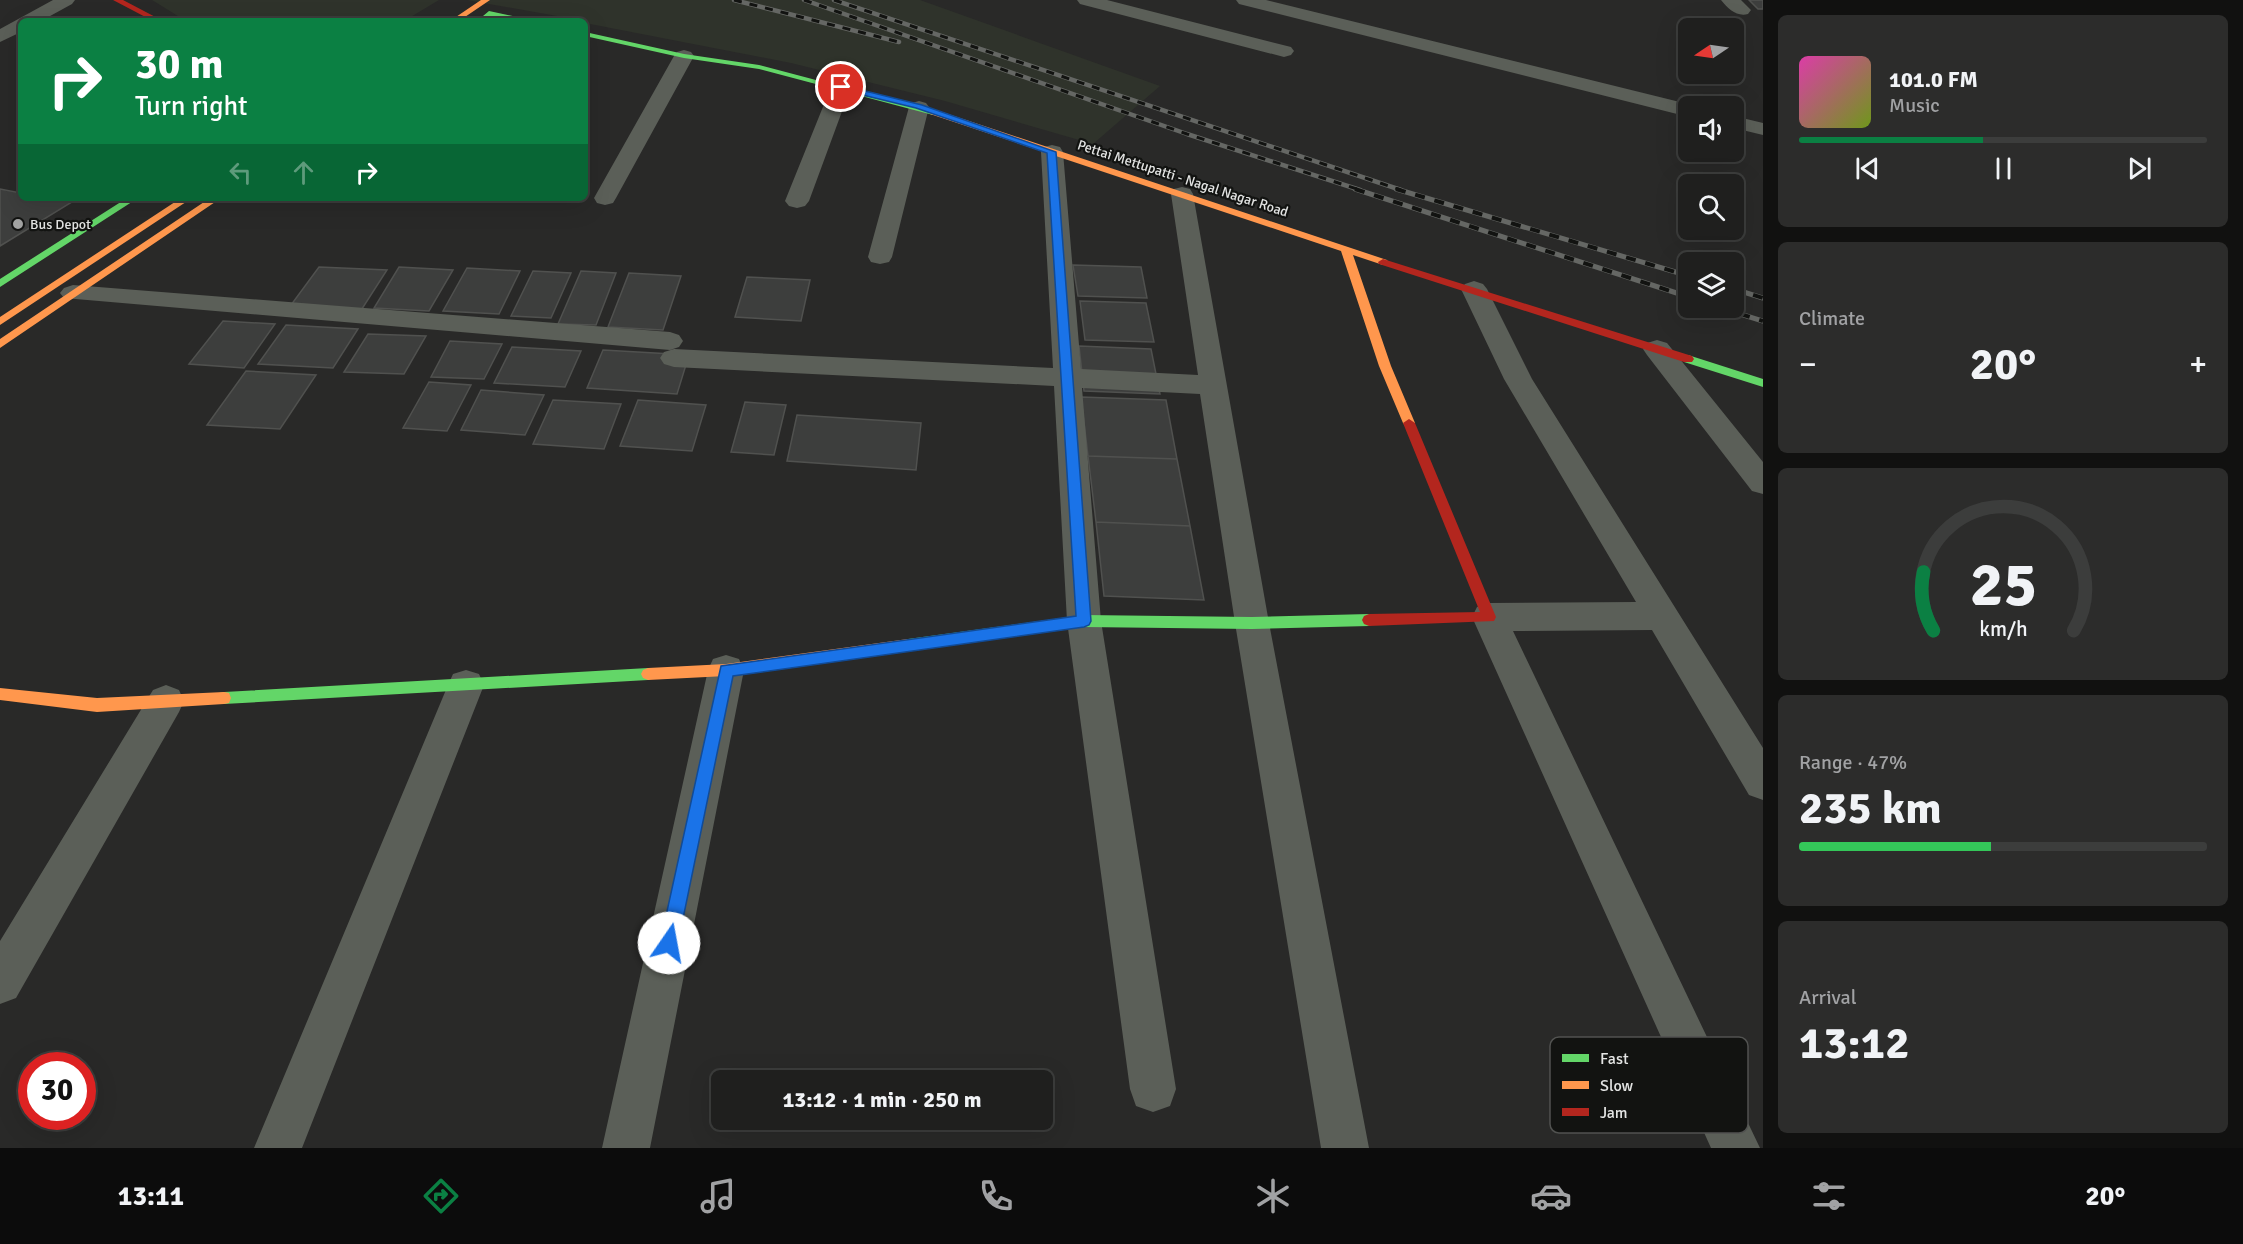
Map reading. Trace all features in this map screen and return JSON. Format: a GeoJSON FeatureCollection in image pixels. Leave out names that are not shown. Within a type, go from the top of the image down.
{"type":"FeatureCollection","features":[{"type":"Feature","properties":{"kind":"main road"},"geometry":{"type":"LineString","coordinates":[[117,0],[153,18]]}},
{"type":"Feature","properties":{"kind":"main road"},"geometry":{"type":"LineString","coordinates":[[459,18],[486,0]]}},
{"type":"Feature","properties":{"kind":"main road","name":"Pettai Mettupatti - Nagal Nagar Road"},"geometry":{"type":"LineString","coordinates":[[588,35],[684,56],[759,67],[919,107],[1346,250],[1763,383]]}},
{"type":"Feature","properties":{"kind":"main road"},"geometry":{"type":"LineString","coordinates":[[0,284],[128,201]]}},
{"type":"Feature","properties":{"kind":"main road"},"geometry":{"type":"LineString","coordinates":[[0,322],[182,201]]}},
{"type":"Feature","properties":{"kind":"main road"},"geometry":{"type":"LineString","coordinates":[[0,344],[211,201]]}},
{"type":"Feature","properties":{"kind":"main road"},"geometry":{"type":"LineString","coordinates":[[0,694],[97,705],[726,670],[1084,621],[1252,623],[1489,617],[1385,366],[1346,250]]}},
{"type":"Feature","properties":{"kind":"street"},"geometry":{"type":"LineString","coordinates":[[33,18],[66,0]]}},
{"type":"Feature","properties":{"kind":"street"},"geometry":{"type":"LineString","coordinates":[[1086,0],[1284,51]]}},
{"type":"Feature","properties":{"kind":"street"},"geometry":{"type":"LineString","coordinates":[[1245,0],[1678,108]]}},
{"type":"Feature","properties":{"kind":"street"},"geometry":{"type":"LineString","coordinates":[[0,36],[18,26]]}},
{"type":"Feature","properties":{"kind":"street"},"geometry":{"type":"LineString","coordinates":[[605,198],[684,56]]}},
{"type":"Feature","properties":{"kind":"street"},"geometry":{"type":"LineString","coordinates":[[797,201],[841,87]]}},
{"type":"Feature","properties":{"kind":"street"},"geometry":{"type":"LineString","coordinates":[[880,257],[919,107]]}},
{"type":"Feature","properties":{"kind":"street"},"geometry":{"type":"LineString","coordinates":[[1744,124],[1763,129]]}},
{"type":"Feature","properties":{"kind":"street"},"geometry":{"type":"LineString","coordinates":[[1052,152],[1084,621],[1153,1089]]}},
{"type":"Feature","properties":{"kind":"street"},"geometry":{"type":"LineString","coordinates":[[1182,194],[1252,623],[1344,1148]]}},
{"type":"Feature","properties":{"kind":"street"},"geometry":{"type":"LineString","coordinates":[[1474,289],[1518,379],[1763,782]]}},
{"type":"Feature","properties":{"kind":"street"},"geometry":{"type":"LineString","coordinates":[[73,293],[672,349],[1067,378],[1212,385]]}},
{"type":"Feature","properties":{"kind":"street"},"geometry":{"type":"LineString","coordinates":[[1657,349],[1763,483]]}},
{"type":"Feature","properties":{"kind":"street"},"geometry":{"type":"LineString","coordinates":[[1662,616],[1489,617],[1685,1037]]}},
{"type":"Feature","properties":{"kind":"street"},"geometry":{"type":"LineString","coordinates":[[626,1148],[726,670]]}},
{"type":"Feature","properties":{"kind":"street"},"geometry":{"type":"LineString","coordinates":[[278,1148],[466,685]]}},
{"type":"Feature","properties":{"kind":"street"},"geometry":{"type":"LineString","coordinates":[[0,982],[166,701]]}},
{"type":"Feature","properties":{"kind":"street"},"geometry":{"type":"LineString","coordinates":[[1730,1133],[1737,1148]]}},
{"type":"Feature","properties":{"kind":"shaded area"},"geometry":{"type":"Polygon","coordinates":[[[152,0],[439,0],[409,18],[181,18],[152,0]]]}},
{"type":"Feature","properties":{"kind":"shaded area"},"geometry":{"type":"Polygon","coordinates":[[[467,0],[920,0],[1160,86],[1093,144],[945,101],[791,63],[588,24],[588,18],[568,18],[467,0]]]}},
{"type":"Feature","properties":{"kind":"building"},"geometry":{"type":"Polygon","coordinates":[[[1749,0],[1763,0],[1763,9],[1758,9],[1749,0]]]}},
{"type":"Feature","properties":{"kind":"building","name":"Bus Depot"},"geometry":{"type":"Polygon","coordinates":[[[0,189],[18,192],[18,201],[72,202],[0,246],[0,189]]]}},
{"type":"Feature","properties":{"kind":"building"},"geometry":{"type":"Polygon","coordinates":[[[1073,265],[1141,267],[1147,298],[1078,296],[1073,265]]]}},
{"type":"Feature","properties":{"kind":"building"},"geometry":{"type":"Polygon","coordinates":[[[319,267],[387,270],[360,312],[288,309],[319,267]]]}},
{"type":"Feature","properties":{"kind":"building"},"geometry":{"type":"Polygon","coordinates":[[[399,267],[453,270],[429,311],[374,308],[399,267]]]}},
{"type":"Feature","properties":{"kind":"building"},"geometry":{"type":"Polygon","coordinates":[[[467,268],[520,271],[499,314],[443,311],[467,268]]]}},
{"type":"Feature","properties":{"kind":"building"},"geometry":{"type":"Polygon","coordinates":[[[533,271],[571,273],[551,318],[511,316],[533,271]]]}},
{"type":"Feature","properties":{"kind":"building"},"geometry":{"type":"Polygon","coordinates":[[[581,271],[616,273],[596,325],[558,324],[581,271]]]}},
{"type":"Feature","properties":{"kind":"building"},"geometry":{"type":"Polygon","coordinates":[[[629,273],[681,276],[663,330],[608,327],[629,273]]]}},
{"type":"Feature","properties":{"kind":"building"},"geometry":{"type":"Polygon","coordinates":[[[747,277],[810,280],[801,321],[735,317],[747,277]]]}},
{"type":"Feature","properties":{"kind":"building"},"geometry":{"type":"Polygon","coordinates":[[[1080,301],[1146,303],[1154,342],[1085,340],[1080,301]]]}},
{"type":"Feature","properties":{"kind":"building"},"geometry":{"type":"Polygon","coordinates":[[[223,321],[275,324],[244,368],[189,364],[223,321]]]}},
{"type":"Feature","properties":{"kind":"building"},"geometry":{"type":"Polygon","coordinates":[[[286,325],[358,329],[333,368],[258,364],[286,325]]]}},
{"type":"Feature","properties":{"kind":"building"},"geometry":{"type":"Polygon","coordinates":[[[368,334],[426,336],[404,374],[344,372],[368,334]]]}},
{"type":"Feature","properties":{"kind":"building"},"geometry":{"type":"Polygon","coordinates":[[[450,341],[502,344],[484,379],[431,377],[450,341]]]}},
{"type":"Feature","properties":{"kind":"building"},"geometry":{"type":"Polygon","coordinates":[[[1079,346],[1151,349],[1160,394],[1084,391],[1079,346]]]}},
{"type":"Feature","properties":{"kind":"building"},"geometry":{"type":"Polygon","coordinates":[[[512,347],[581,351],[565,387],[494,383],[512,347]]]}},
{"type":"Feature","properties":{"kind":"building"},"geometry":{"type":"Polygon","coordinates":[[[603,350],[689,355],[677,394],[587,388],[603,350]]]}},
{"type":"Feature","properties":{"kind":"building"},"geometry":{"type":"Polygon","coordinates":[[[246,371],[316,375],[280,429],[207,425],[246,371]]]}},
{"type":"Feature","properties":{"kind":"building"},"geometry":{"type":"Polygon","coordinates":[[[429,382],[471,385],[447,431],[403,428],[429,382]]]}},
{"type":"Feature","properties":{"kind":"building"},"geometry":{"type":"Polygon","coordinates":[[[481,390],[544,395],[525,435],[461,430],[481,390]]]}},
{"type":"Feature","properties":{"kind":"building"},"geometry":{"type":"Polygon","coordinates":[[[1081,397],[1166,400],[1177,459],[1088,456],[1081,397]]]}},
{"type":"Feature","properties":{"kind":"building"},"geometry":{"type":"Polygon","coordinates":[[[553,400],[621,404],[604,449],[533,444],[553,400]]]}},
{"type":"Feature","properties":{"kind":"building"},"geometry":{"type":"Polygon","coordinates":[[[638,400],[706,405],[692,451],[620,446],[638,400]]]}},
{"type":"Feature","properties":{"kind":"building"},"geometry":{"type":"Polygon","coordinates":[[[745,402],[786,405],[774,455],[731,452],[745,402]]]}},
{"type":"Feature","properties":{"kind":"building"},"geometry":{"type":"Polygon","coordinates":[[[797,415],[921,423],[916,470],[787,461],[797,415]]]}},
{"type":"Feature","properties":{"kind":"building"},"geometry":{"type":"Polygon","coordinates":[[[1088,456],[1177,459],[1190,526],[1096,522],[1088,456]]]}},
{"type":"Feature","properties":{"kind":"building"},"geometry":{"type":"Polygon","coordinates":[[[1096,522],[1190,526],[1204,600],[1104,596],[1096,522]]]}},
{"type":"Feature","properties":{"kind":"railway"},"geometry":{"type":"LineString","coordinates":[[734,0],[899,42]]}},
{"type":"Feature","properties":{"kind":"railway"},"geometry":{"type":"LineString","coordinates":[[804,0],[1187,134],[1360,190]]}},
{"type":"Feature","properties":{"kind":"railway"},"geometry":{"type":"LineString","coordinates":[[834,0],[1401,190]]}},
{"type":"Feature","properties":{"kind":"railway"},"geometry":{"type":"LineString","coordinates":[[1355,189],[1678,293]]}},
{"type":"Feature","properties":{"kind":"railway"},"geometry":{"type":"LineString","coordinates":[[1396,189],[1678,273]]}},
{"type":"Feature","properties":{"kind":"railway"},"geometry":{"type":"LineString","coordinates":[[1744,292],[1763,298]]}},
{"type":"Feature","properties":{"kind":"railway"},"geometry":{"type":"LineString","coordinates":[[1744,315],[1763,321]]}},
{"type":"Feature","properties":{"kind":"traffic: fast"},"geometry":{"type":"LineString","coordinates":[[485,18],[492,13],[513,18]]}},
{"type":"Feature","properties":{"kind":"traffic: fast"},"geometry":{"type":"LineString","coordinates":[[588,35],[684,56],[759,67],[933,112]]}},
{"type":"Feature","properties":{"kind":"traffic: fast"},"geometry":{"type":"LineString","coordinates":[[0,284],[128,201]]}},
{"type":"Feature","properties":{"kind":"traffic: fast"},"geometry":{"type":"LineString","coordinates":[[1688,359],[1763,383]]}},
{"type":"Feature","properties":{"kind":"traffic: fast"},"geometry":{"type":"LineString","coordinates":[[908,645],[1084,621],[1252,623],[1369,620]]}},
{"type":"Feature","properties":{"kind":"traffic: fast"},"geometry":{"type":"LineString","coordinates":[[224,698],[648,674]]}},
{"type":"Feature","properties":{"kind":"traffic: slow"},"geometry":{"type":"LineString","coordinates":[[459,18],[486,0]]}},
{"type":"Feature","properties":{"kind":"traffic: slow"},"geometry":{"type":"LineString","coordinates":[[933,112],[1383,262]]}},
{"type":"Feature","properties":{"kind":"traffic: slow"},"geometry":{"type":"LineString","coordinates":[[0,322],[182,201]]}},
{"type":"Feature","properties":{"kind":"traffic: slow"},"geometry":{"type":"LineString","coordinates":[[0,344],[212,201]]}},
{"type":"Feature","properties":{"kind":"traffic: slow"},"geometry":{"type":"LineString","coordinates":[[1346,250],[1385,366],[1409,423]]}},
{"type":"Feature","properties":{"kind":"traffic: slow"},"geometry":{"type":"LineString","coordinates":[[648,674],[726,670],[908,645]]}},
{"type":"Feature","properties":{"kind":"traffic: slow"},"geometry":{"type":"LineString","coordinates":[[0,694],[97,705],[224,698]]}},
{"type":"Feature","properties":{"kind":"traffic: jam"},"geometry":{"type":"LineString","coordinates":[[117,0],[153,18]]}},
{"type":"Feature","properties":{"kind":"traffic: jam"},"geometry":{"type":"LineString","coordinates":[[1383,262],[1688,359]]}},
{"type":"Feature","properties":{"kind":"traffic: jam"},"geometry":{"type":"LineString","coordinates":[[1369,620],[1489,617],[1409,423]]}},
{"type":"Feature","properties":{"kind":"place","name":"Bus Depot"},"geometry":{"type":"Point","coordinates":[18,224]}},
{"type":"Feature","properties":{"kind":"route"},"geometry":{"type":"LineString","coordinates":[[669,943],[726,670],[1084,621],[1052,152],[919,107],[841,87]]}}]}
